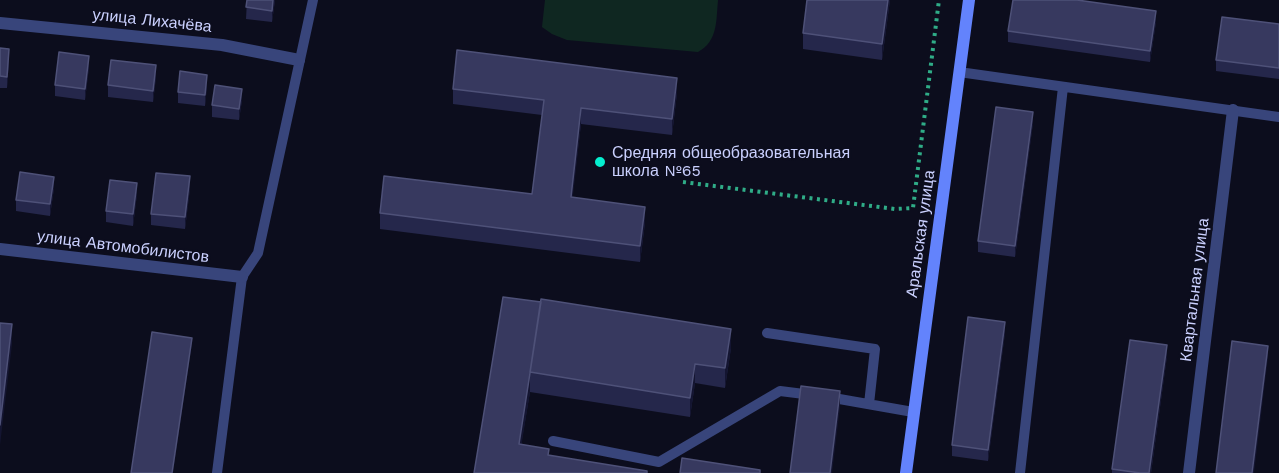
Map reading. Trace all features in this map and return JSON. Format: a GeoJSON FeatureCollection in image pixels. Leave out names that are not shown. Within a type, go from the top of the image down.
{"type":"FeatureCollection","features":[{"type":"Feature","properties":{"kind":"street","name":"Аральская улица"},"geometry":{"type":"LineString","coordinates":[[906,473],[969,0]]}},
{"type":"Feature","properties":{"kind":"street","name":"улица Лихачёва"},"geometry":{"type":"LineString","coordinates":[[0,23],[222,45],[299,60]]}},
{"type":"Feature","properties":{"kind":"street","name":"Квартальная улица"},"geometry":{"type":"LineString","coordinates":[[1189,473],[1233,111]]}},
{"type":"Feature","properties":{"kind":"street","name":"улица Автомобилистов"},"geometry":{"type":"LineString","coordinates":[[0,249],[242,277]]}},
{"type":"Feature","properties":{"kind":"lane"},"geometry":{"type":"LineString","coordinates":[[217,473],[242,277],[258,253],[313,0]]}},
{"type":"Feature","properties":{"kind":"lane"},"geometry":{"type":"LineString","coordinates":[[959,72],[1279,117]]}},
{"type":"Feature","properties":{"kind":"lane"},"geometry":{"type":"LineString","coordinates":[[1020,473],[1063,87]]}},
{"type":"Feature","properties":{"kind":"lane"},"geometry":{"type":"LineString","coordinates":[[767,333],[875,349],[869,404]]}},
{"type":"Feature","properties":{"kind":"lane"},"geometry":{"type":"LineString","coordinates":[[553,441],[659,462],[780,391],[913,412]]}},
{"type":"Feature","properties":{"kind":"path"},"geometry":{"type":"LineString","coordinates":[[683,182],[895,209],[913,208],[939,0]]}},
{"type":"Feature","properties":{"kind":"green space"},"geometry":{"type":"Polygon","coordinates":[[[545,0],[718,0],[713,36],[698,52],[567,40],[542,27],[545,0]]]}},
{"type":"Feature","properties":{"kind":"building"},"geometry":{"type":"Polygon","coordinates":[[[247,0],[273,0],[272,11],[246,7],[247,0]]]}},
{"type":"Feature","properties":{"kind":"building"},"geometry":{"type":"Polygon","coordinates":[[[807,0],[888,0],[882,44],[803,33],[807,0]]]}},
{"type":"Feature","properties":{"kind":"building"},"geometry":{"type":"Polygon","coordinates":[[[1013,0],[1077,0],[1156,11],[1150,51],[1008,31],[1013,0]]]}},
{"type":"Feature","properties":{"kind":"building"},"geometry":{"type":"Polygon","coordinates":[[[1222,17],[1279,24],[1279,68],[1216,60],[1222,17]]]}},
{"type":"Feature","properties":{"kind":"building"},"geometry":{"type":"Polygon","coordinates":[[[0,48],[9,49],[7,77],[0,76],[0,48]]]}},
{"type":"Feature","properties":{"kind":"building"},"geometry":{"type":"Polygon","coordinates":[[[457,50],[677,78],[672,119],[581,108],[571,197],[645,207],[640,246],[380,213],[384,176],[532,194],[544,100],[453,89],[457,50]]]}},
{"type":"Feature","properties":{"kind":"building"},"geometry":{"type":"Polygon","coordinates":[[[59,52],[89,56],[85,89],[55,85],[59,52]]]}},
{"type":"Feature","properties":{"kind":"building"},"geometry":{"type":"Polygon","coordinates":[[[111,60],[156,65],[153,91],[108,85],[111,60]]]}},
{"type":"Feature","properties":{"kind":"building"},"geometry":{"type":"Polygon","coordinates":[[[180,71],[207,75],[205,95],[178,92],[180,71]]]}},
{"type":"Feature","properties":{"kind":"building"},"geometry":{"type":"Polygon","coordinates":[[[215,85],[242,89],[239,109],[212,105],[215,85]]]}},
{"type":"Feature","properties":{"kind":"building"},"geometry":{"type":"Polygon","coordinates":[[[996,107],[1033,112],[1015,246],[978,241],[996,107]]]}},
{"type":"Feature","properties":{"kind":"building"},"geometry":{"type":"Polygon","coordinates":[[[20,172],[54,177],[50,204],[16,200],[20,172]]]}},
{"type":"Feature","properties":{"kind":"building"},"geometry":{"type":"Polygon","coordinates":[[[156,173],[190,176],[185,217],[151,214],[156,173]]]}},
{"type":"Feature","properties":{"kind":"building"},"geometry":{"type":"Polygon","coordinates":[[[110,180],[137,183],[133,214],[106,211],[110,180]]]}},
{"type":"Feature","properties":{"kind":"building"},"geometry":{"type":"Polygon","coordinates":[[[503,297],[541,302],[519,444],[549,449],[548,455],[647,471],[647,473],[474,473],[503,297]]]}},
{"type":"Feature","properties":{"kind":"building"},"geometry":{"type":"Polygon","coordinates":[[[541,299],[731,329],[725,368],[695,364],[690,398],[530,372],[541,299]]]}},
{"type":"Feature","properties":{"kind":"building"},"geometry":{"type":"Polygon","coordinates":[[[968,317],[1005,322],[988,450],[952,445],[968,317]]]}},
{"type":"Feature","properties":{"kind":"building"},"geometry":{"type":"Polygon","coordinates":[[[0,323],[12,324],[0,425],[0,323]]]}},
{"type":"Feature","properties":{"kind":"building"},"geometry":{"type":"Polygon","coordinates":[[[152,332],[192,338],[172,473],[131,473],[152,332]]]}},
{"type":"Feature","properties":{"kind":"building"},"geometry":{"type":"Polygon","coordinates":[[[1130,340],[1167,345],[1149,473],[1112,469],[1130,340]]]}},
{"type":"Feature","properties":{"kind":"building"},"geometry":{"type":"Polygon","coordinates":[[[1232,341],[1268,346],[1252,473],[1216,473],[1232,341]]]}},
{"type":"Feature","properties":{"kind":"building"},"geometry":{"type":"Polygon","coordinates":[[[801,386],[840,391],[830,473],[790,473],[801,386]]]}},
{"type":"Feature","properties":{"kind":"building"},"geometry":{"type":"Polygon","coordinates":[[[682,458],[760,470],[760,473],[680,473],[682,458]]]}},
{"type":"Feature","properties":{"kind":"place","name":"Средняя общеобразовательная школа №65"},"geometry":{"type":"Point","coordinates":[600,162]}}]}
